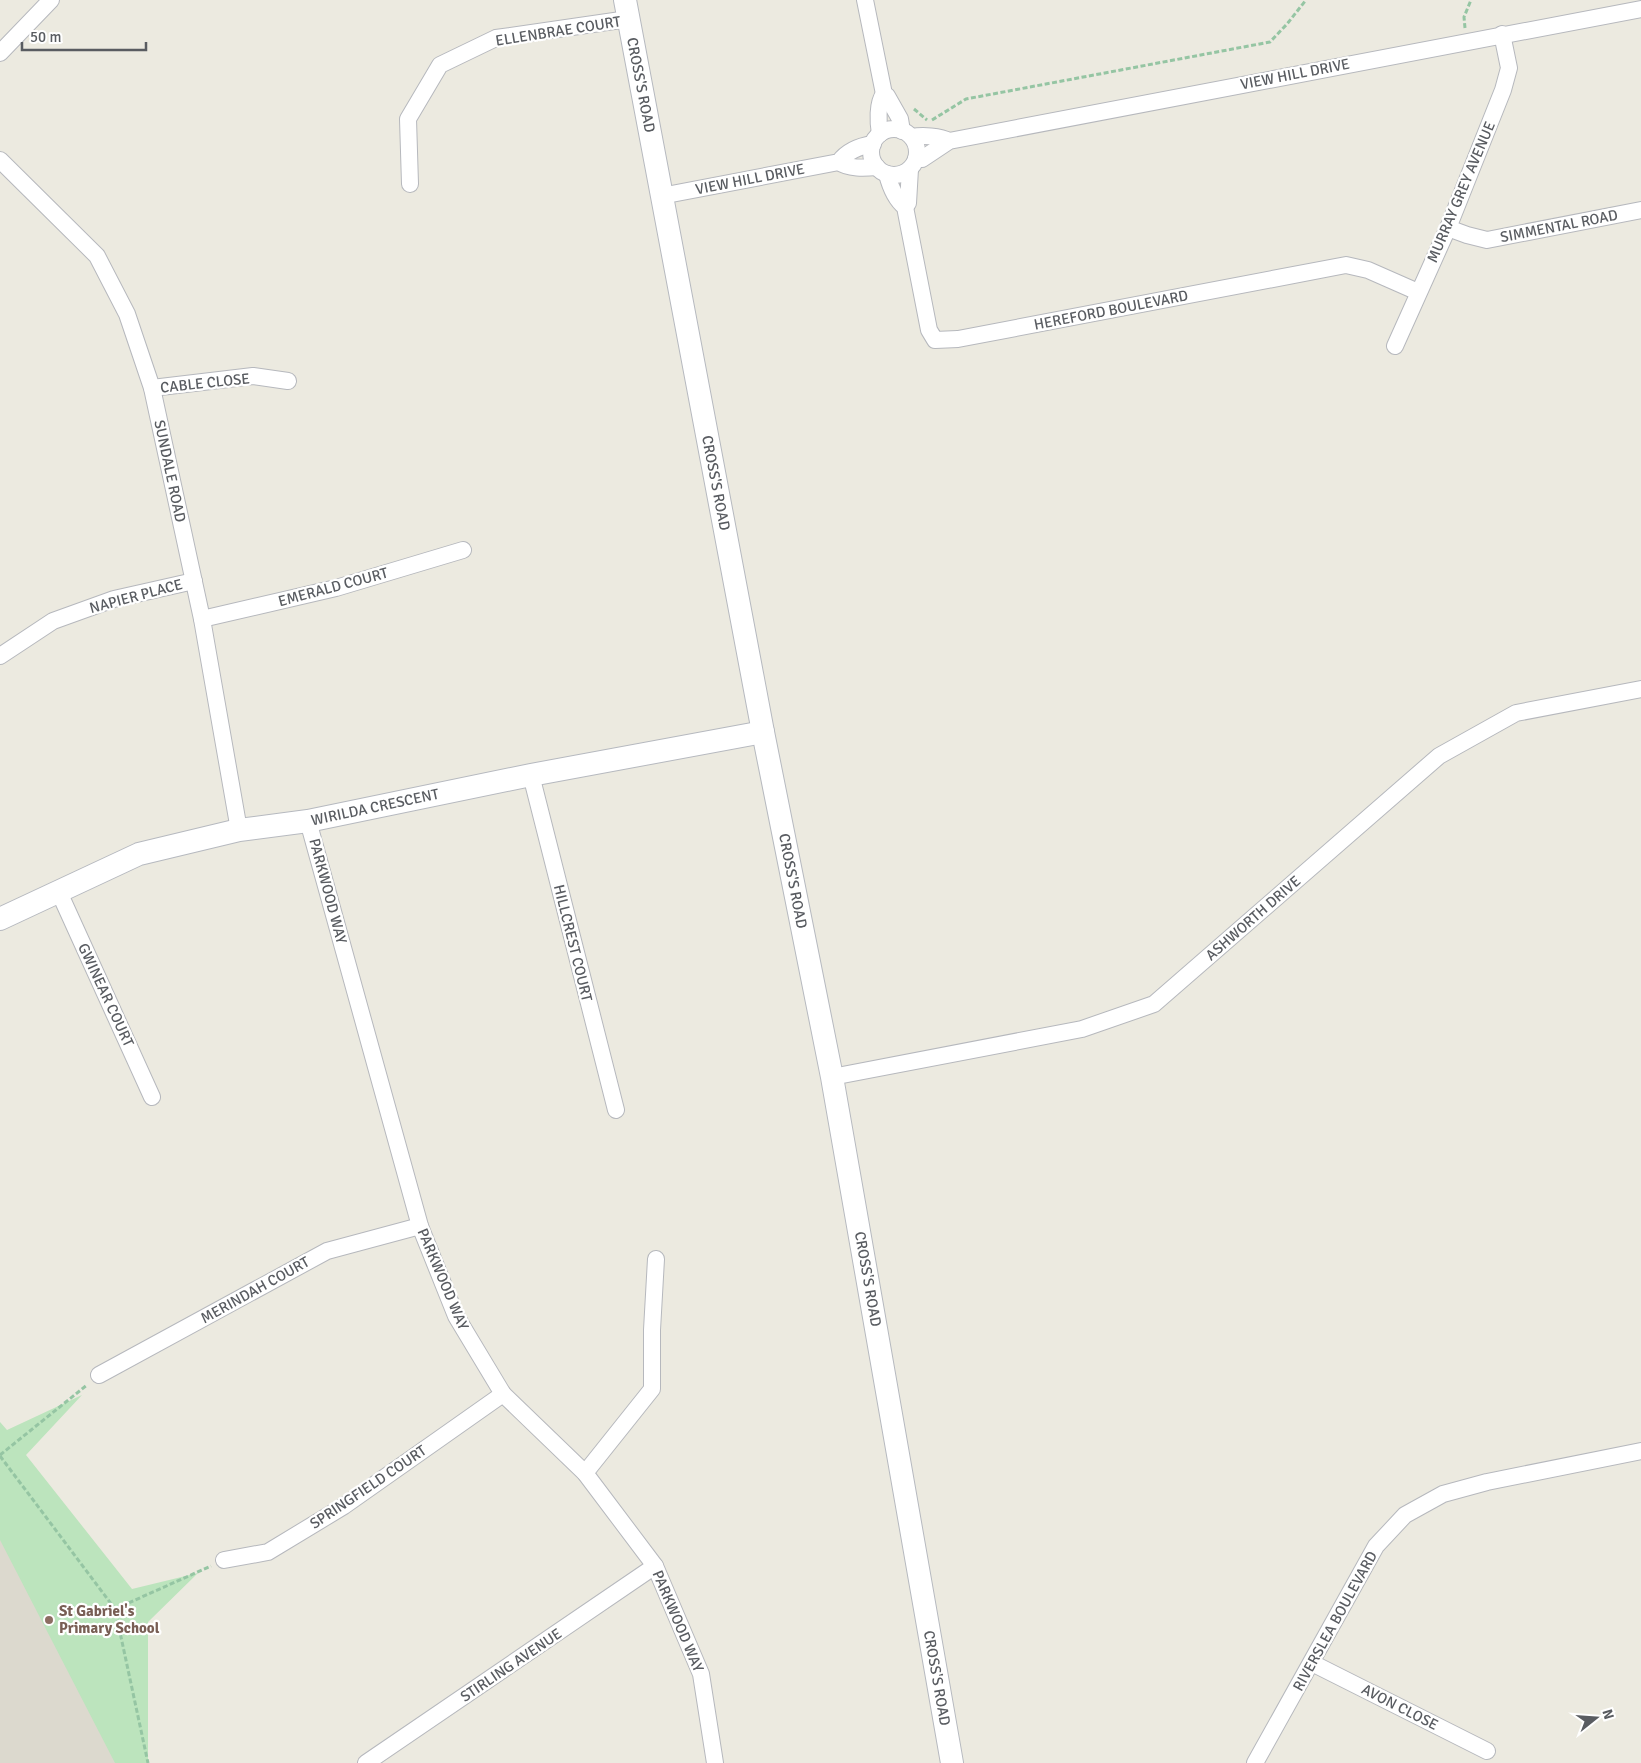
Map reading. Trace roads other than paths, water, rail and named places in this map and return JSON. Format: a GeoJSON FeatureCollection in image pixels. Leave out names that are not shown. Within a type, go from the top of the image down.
{"type":"FeatureCollection","features":[{"type":"Feature","properties":{"kind":"street"},"geometry":{"type":"LineString","coordinates":[[0,53],[50,0]]}},
{"type":"Feature","properties":{"kind":"street"},"geometry":{"type":"LineString","coordinates":[[865,0],[884,94],[887,96],[907,134],[917,147],[913,164],[899,175],[882,171],[872,156],[877,139],[881,98],[884,94]]}},
{"type":"Feature","properties":{"kind":"street","name":"VIEW HILL DRIVE"},"geometry":{"type":"LineString","coordinates":[[913,164],[950,141],[1502,34],[1641,9]]}},
{"type":"Feature","properties":{"kind":"street","name":"ELLENBRAE COURT"},"geometry":{"type":"LineString","coordinates":[[410,184],[408,119],[440,65],[496,38],[627,10]]}},
{"type":"Feature","properties":{"kind":"street","name":"CROSS'S ROAD"},"geometry":{"type":"LineString","coordinates":[[627,10],[762,732],[832,1077],[952,1763]]}},
{"type":"Feature","properties":{"kind":"street","name":"MURRAY GREY AVENUE"},"geometry":{"type":"LineString","coordinates":[[1395,346],[1448,228],[1503,90],[1509,68],[1502,34]]}},
{"type":"Feature","properties":{"kind":"street"},"geometry":{"type":"LineString","coordinates":[[877,139],[891,130],[907,134]]}},
{"type":"Feature","properties":{"kind":"street","name":"VIEW HILL DRIVE"},"geometry":{"type":"LineString","coordinates":[[907,134],[950,141]]}},
{"type":"Feature","properties":{"kind":"street","name":"VIEW HILL DRIVE"},"geometry":{"type":"LineString","coordinates":[[662,196],[839,162],[848,153],[877,139]]}},
{"type":"Feature","properties":{"kind":"street","name":"SUNDALE ROAD"},"geometry":{"type":"LineString","coordinates":[[0,160],[97,256],[127,314],[152,388],[194,581],[238,830]]}},
{"type":"Feature","properties":{"kind":"street","name":"VIEW HILL DRIVE"},"geometry":{"type":"LineString","coordinates":[[839,162],[843,165],[882,171]]}},
{"type":"Feature","properties":{"kind":"street","name":"HEREFORD BOULEVARD"},"geometry":{"type":"LineString","coordinates":[[905,207],[908,203],[913,164]]}},
{"type":"Feature","properties":{"kind":"street","name":"HEREFORD BOULEVARD"},"geometry":{"type":"LineString","coordinates":[[882,171],[896,197],[905,207],[929,330],[935,340],[958,339],[1346,265],[1368,270],[1418,292]]}},
{"type":"Feature","properties":{"kind":"street","name":"SIMMENTAL ROAD"},"geometry":{"type":"LineString","coordinates":[[1448,228],[1488,240],[1641,210]]}},
{"type":"Feature","properties":{"kind":"street","name":"CABLE CLOSE"},"geometry":{"type":"LineString","coordinates":[[152,388],[254,376],[288,381]]}},
{"type":"Feature","properties":{"kind":"street","name":"EMERALD COURT"},"geometry":{"type":"LineString","coordinates":[[202,619],[336,588],[463,550]]}},
{"type":"Feature","properties":{"kind":"street","name":"NAPIER PLACE"},"geometry":{"type":"LineString","coordinates":[[0,656],[53,621],[114,599],[194,581]]}},
{"type":"Feature","properties":{"kind":"street","name":"ASHWORTH DRIVE"},"geometry":{"type":"LineString","coordinates":[[832,1077],[1082,1029],[1154,1004],[1439,756],[1516,713],[1641,689]]}},
{"type":"Feature","properties":{"kind":"street","name":"WIRILDA CRESCENT"},"geometry":{"type":"LineString","coordinates":[[0,919],[140,854],[238,830],[308,821],[530,775],[762,732]]}},
{"type":"Feature","properties":{"kind":"street","name":"HILLCREST COURT"},"geometry":{"type":"LineString","coordinates":[[530,775],[616,1110]]}},
{"type":"Feature","properties":{"kind":"street","name":"PARKWOOD WAY"},"geometry":{"type":"LineString","coordinates":[[308,821],[420,1226],[456,1316],[504,1394],[585,1473],[655,1566],[701,1674],[715,1763]]}},
{"type":"Feature","properties":{"kind":"street","name":"GWINEAR COURT"},"geometry":{"type":"LineString","coordinates":[[59,892],[152,1097]]}},
{"type":"Feature","properties":{"kind":"street","name":"MERINDAH COURT"},"geometry":{"type":"LineString","coordinates":[[99,1375],[327,1251],[420,1226]]}},
{"type":"Feature","properties":{"kind":"street"},"geometry":{"type":"LineString","coordinates":[[585,1473],[652,1389],[652,1330],[656,1259]]}},
{"type":"Feature","properties":{"kind":"street","name":"SPRINGFIELD COURT"},"geometry":{"type":"LineString","coordinates":[[224,1560],[268,1552],[344,1506],[504,1394]]}},
{"type":"Feature","properties":{"kind":"street","name":"RIVERSLEA BOULEVARD"},"geometry":{"type":"LineString","coordinates":[[1255,1763],[1376,1546],[1404,1515],[1443,1494],[1487,1482],[1641,1451]]}},
{"type":"Feature","properties":{"kind":"street","name":"STIRLING AVENUE"},"geometry":{"type":"LineString","coordinates":[[366,1763],[655,1566]]}},
{"type":"Feature","properties":{"kind":"street","name":"AVON CLOSE"},"geometry":{"type":"LineString","coordinates":[[1312,1663],[1487,1751]]}},
{"type":"Feature","properties":{"kind":"place","name":"St Gabriel's Primary School"},"geometry":{"type":"Point","coordinates":[49,1620]}}]}
